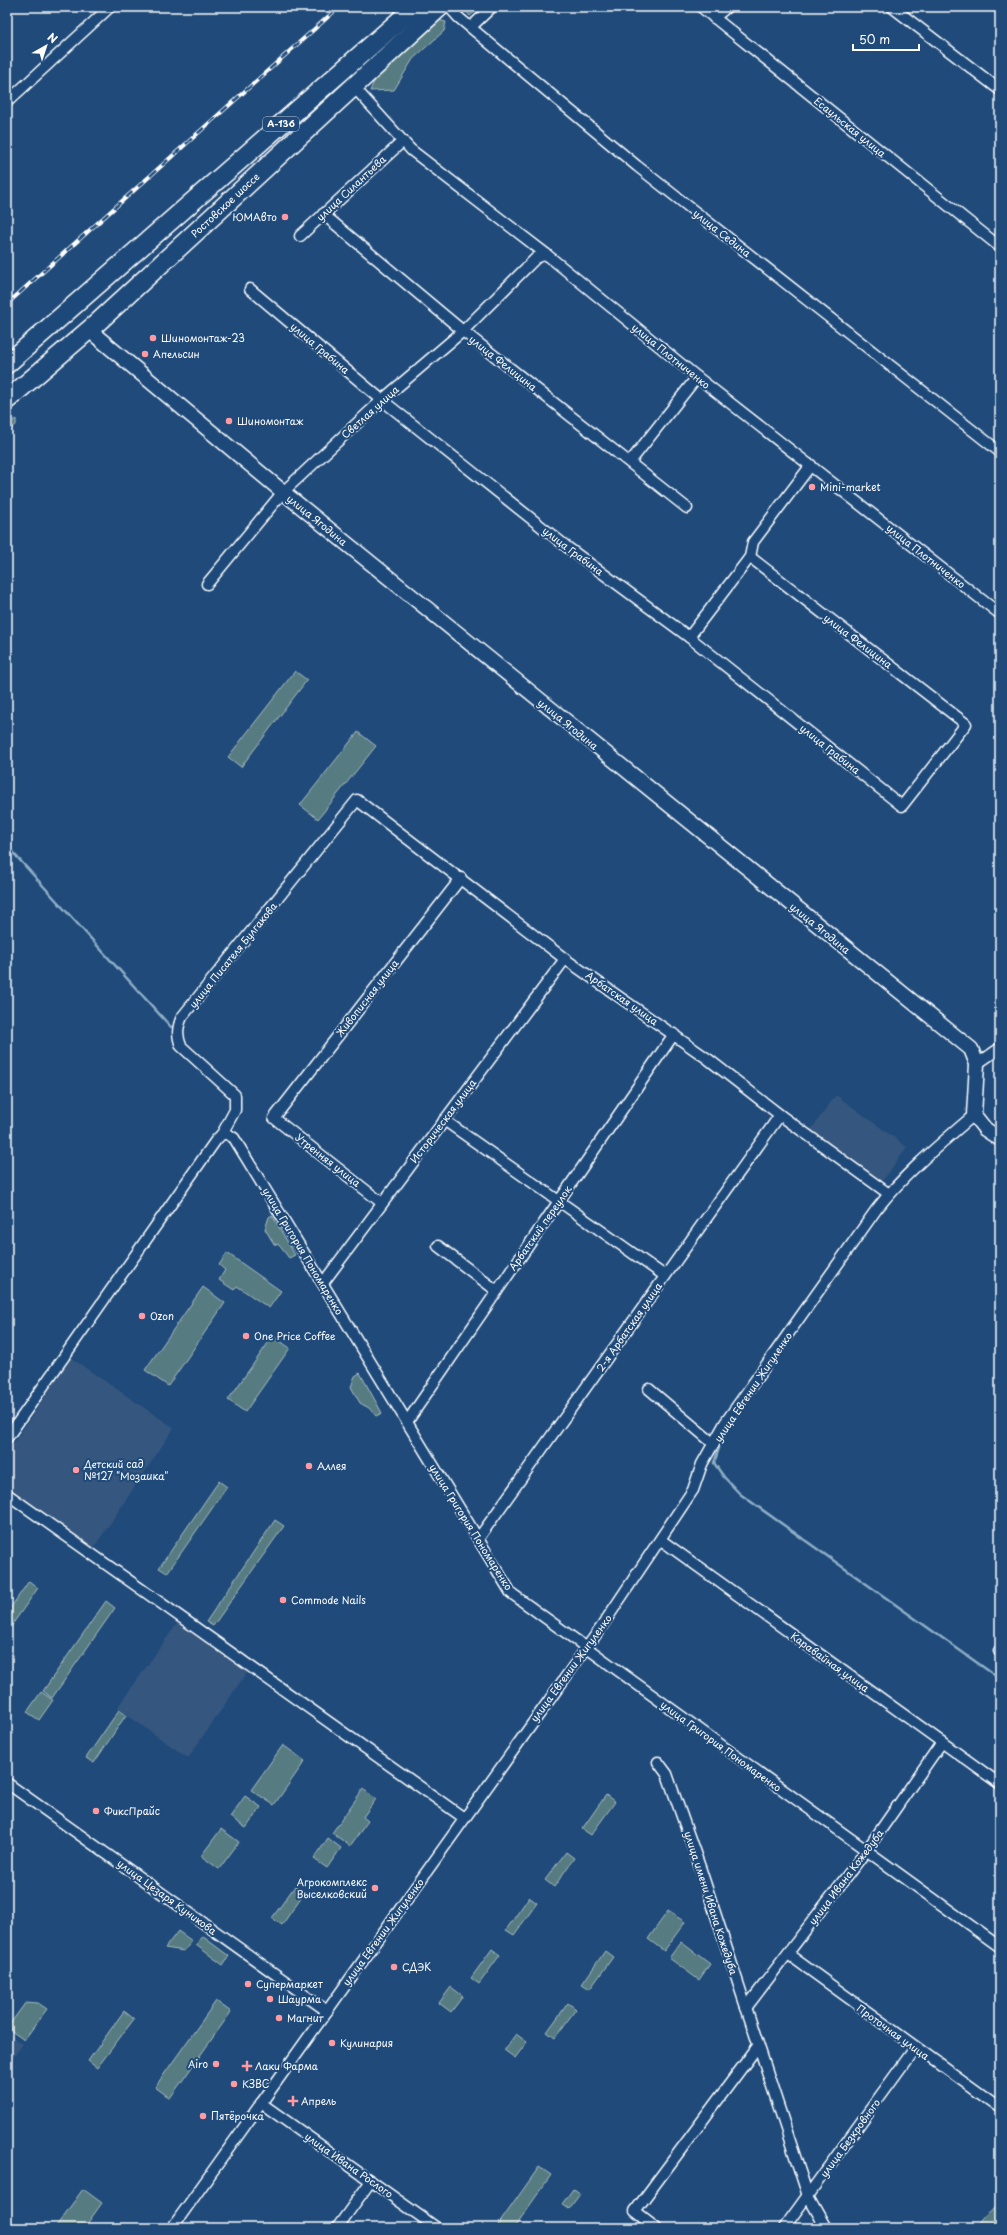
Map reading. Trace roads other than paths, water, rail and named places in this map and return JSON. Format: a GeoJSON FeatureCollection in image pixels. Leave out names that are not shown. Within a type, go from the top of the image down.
{"type":"FeatureCollection","features":[{"type":"Feature","properties":{"kind":"highway","name":"А-136"},"geometry":{"type":"LineString","coordinates":[[7,364],[415,7]]}},
{"type":"Feature","properties":{"kind":"highway","name":"Ростовское шоссе"},"geometry":{"type":"LineString","coordinates":[[7,400],[89,330],[440,7]]}},
{"type":"Feature","properties":{"kind":"highway"},"geometry":{"type":"LineString","coordinates":[[220,178],[231,178],[234,180],[237,187],[235,196]]}},
{"type":"Feature","properties":{"kind":"street"},"geometry":{"type":"LineString","coordinates":[[7,102],[110,7]]}},
{"type":"Feature","properties":{"kind":"street","name":"улица Седина"},"geometry":{"type":"LineString","coordinates":[[449,7],[637,166],[1000,452]]}},
{"type":"Feature","properties":{"kind":"street"},"geometry":{"type":"LineString","coordinates":[[471,27],[492,7]]}},
{"type":"Feature","properties":{"kind":"street","name":"Есаульская улица"},"geometry":{"type":"LineString","coordinates":[[701,7],[1000,247]]}},
{"type":"Feature","properties":{"kind":"street"},"geometry":{"type":"LineString","coordinates":[[714,18],[727,7]]}},
{"type":"Feature","properties":{"kind":"street"},"geometry":{"type":"LineString","coordinates":[[892,7],[1000,90]]}},
{"type":"Feature","properties":{"kind":"street","name":"улица Плотниченко"},"geometry":{"type":"LineString","coordinates":[[353,86],[402,141],[546,254],[697,377],[1000,614]]}},
{"type":"Feature","properties":{"kind":"street","name":"улица Силантьева"},"geometry":{"type":"LineString","coordinates":[[300,236],[402,141]]}},
{"type":"Feature","properties":{"kind":"street","name":"улица Фелицина"},"geometry":{"type":"LineString","coordinates":[[323,214],[463,331],[687,508]]}},
{"type":"Feature","properties":{"kind":"street","name":"Светлая улица"},"geometry":{"type":"LineString","coordinates":[[207,584],[283,492],[382,400],[463,331],[536,258],[546,254]]}},
{"type":"Feature","properties":{"kind":"street","name":"улица Грабина"},"geometry":{"type":"LineString","coordinates":[[250,289],[382,400],[567,547],[689,638],[902,806]]}},
{"type":"Feature","properties":{"kind":"street","name":"улица Ягодина"},"geometry":{"type":"LineString","coordinates":[[89,330],[283,492],[971,1049],[977,1064]]}},
{"type":"Feature","properties":{"kind":"street"},"geometry":{"type":"LineString","coordinates":[[630,462],[697,377]]}},
{"type":"Feature","properties":{"kind":"street"},"geometry":{"type":"LineString","coordinates":[[689,638],[750,557],[753,542],[811,465]]}},
{"type":"Feature","properties":{"kind":"street","name":"улица Фелицина"},"geometry":{"type":"LineString","coordinates":[[750,557],[966,724],[902,806]]}},
{"type":"Feature","properties":{"kind":"street","name":"Арбатская улица"},"geometry":{"type":"LineString","coordinates":[[357,800],[565,959],[674,1034],[780,1115],[889,1194]]}},
{"type":"Feature","properties":{"kind":"street","name":"улица Писателя Булгакова"},"geometry":{"type":"LineString","coordinates":[[224,1134],[235,1110],[235,1095],[181,1046],[177,1035],[182,1017],[357,800]]}},
{"type":"Feature","properties":{"kind":"street","name":"Живописная улица"},"geometry":{"type":"LineString","coordinates":[[274,1118],[461,878]]}},
{"type":"Feature","properties":{"kind":"street","name":"Историческая улица"},"geometry":{"type":"LineString","coordinates":[[322,1283],[565,959]]}},
{"type":"Feature","properties":{"kind":"street","name":"Арбатский переулок"},"geometry":{"type":"LineString","coordinates":[[407,1422],[674,1034]]}},
{"type":"Feature","properties":{"kind":"street"},"geometry":{"type":"LineString","coordinates":[[1000,1048],[977,1064],[974,1115],[985,1128],[1000,1139]]}},
{"type":"Feature","properties":{"kind":"street","name":"2-я Арбатская улица"},"geometry":{"type":"LineString","coordinates":[[478,1539],[780,1115]]}},
{"type":"Feature","properties":{"kind":"street","name":"улица Евгении Жигуленко"},"geometry":{"type":"LineString","coordinates":[[172,2228],[586,1648],[661,1540],[693,1490],[702,1464],[726,1423],[889,1194],[923,1158],[974,1115]]}},
{"type":"Feature","properties":{"kind":"street","name":"Утренняя улица"},"geometry":{"type":"LineString","coordinates":[[274,1118],[382,1203]]}},
{"type":"Feature","properties":{"kind":"street"},"geometry":{"type":"LineString","coordinates":[[444,1120],[665,1276]]}},
{"type":"Feature","properties":{"kind":"street"},"geometry":{"type":"LineString","coordinates":[[7,1438],[224,1134]]}},
{"type":"Feature","properties":{"kind":"street","name":"улица Григория Пономаренко"},"geometry":{"type":"LineString","coordinates":[[224,1134],[234,1138],[511,1593],[1000,1947]]}},
{"type":"Feature","properties":{"kind":"street"},"geometry":{"type":"LineString","coordinates":[[438,1246],[497,1291]]}},
{"type":"Feature","properties":{"kind":"street"},"geometry":{"type":"LineString","coordinates":[[648,1390],[714,1444]]}},
{"type":"Feature","properties":{"kind":"street"},"geometry":{"type":"LineString","coordinates":[[7,1494],[464,1818]]}},
{"type":"Feature","properties":{"kind":"street","name":"Каравайная улица"},"geometry":{"type":"LineString","coordinates":[[661,1540],[1000,1784]]}},
{"type":"Feature","properties":{"kind":"street","name":"улица Ивана Кожедуба"},"geometry":{"type":"LineString","coordinates":[[746,2008],[866,1851],[942,1742]]}},
{"type":"Feature","properties":{"kind":"street","name":"улица имени Ивана Кожедуба"},"geometry":{"type":"LineString","coordinates":[[658,1762],[667,1774],[696,1856],[808,2196],[826,2228]]}},
{"type":"Feature","properties":{"kind":"street","name":"улица Цезаря Куникова"},"geometry":{"type":"LineString","coordinates":[[7,1783],[327,2011]]}},
{"type":"Feature","properties":{"kind":"street","name":"Проточная улица"},"geometry":{"type":"LineString","coordinates":[[788,1954],[915,2048],[1000,2108]]}},
{"type":"Feature","properties":{"kind":"street"},"geometry":{"type":"LineString","coordinates":[[657,2228],[635,2211],[758,2046]]}},
{"type":"Feature","properties":{"kind":"street","name":"улица Безкровного"},"geometry":{"type":"LineString","coordinates":[[784,2228],[915,2048]]}},
{"type":"Feature","properties":{"kind":"street","name":"улица Ивана Рослого"},"geometry":{"type":"LineString","coordinates":[[261,2103],[437,2228]]}},
{"type":"Feature","properties":{"kind":"street"},"geometry":{"type":"LineString","coordinates":[[337,2228],[371,2181]]}},
{"type":"Feature","properties":{"kind":"waterway"},"geometry":{"type":"LineString","coordinates":[[7,846],[171,1027]]}},
{"type":"Feature","properties":{"kind":"waterway"},"geometry":{"type":"LineString","coordinates":[[719,1448],[714,1463],[724,1477],[740,1494],[1000,1679]]}},
{"type":"Feature","properties":{"kind":"railway"},"geometry":{"type":"LineString","coordinates":[[7,304],[339,7]]}},
{"type":"Feature","properties":{"kind":"place","name":"ЮМАвто"},"geometry":{"type":"Point","coordinates":[285,217]}},
{"type":"Feature","properties":{"kind":"place","name":"Шиномонтаж-23"},"geometry":{"type":"Point","coordinates":[153,338]}},
{"type":"Feature","properties":{"kind":"place","name":"Апельсин"},"geometry":{"type":"Point","coordinates":[145,354]}},
{"type":"Feature","properties":{"kind":"place","name":"Шиномонтаж"},"geometry":{"type":"Point","coordinates":[229,421]}},
{"type":"Feature","properties":{"kind":"place","name":"Mini-market"},"geometry":{"type":"Point","coordinates":[812,487]}},
{"type":"Feature","properties":{"kind":"place","name":"Ozon"},"geometry":{"type":"Point","coordinates":[142,1316]}},
{"type":"Feature","properties":{"kind":"place","name":"One Price Coffee"},"geometry":{"type":"Point","coordinates":[246,1336]}},
{"type":"Feature","properties":{"kind":"place","name":"Аллея"},"geometry":{"type":"Point","coordinates":[309,1466]}},
{"type":"Feature","properties":{"kind":"place","name":"Детский сад №127 \"Мозаика\""},"geometry":{"type":"Point","coordinates":[76,1470]}},
{"type":"Feature","properties":{"kind":"place","name":"Commode Nails"},"geometry":{"type":"Point","coordinates":[283,1600]}},
{"type":"Feature","properties":{"kind":"place","name":"ФиксПрайс"},"geometry":{"type":"Point","coordinates":[96,1811]}},
{"type":"Feature","properties":{"kind":"place","name":"Агрокомплекс Выселковский"},"geometry":{"type":"Point","coordinates":[375,1888]}},
{"type":"Feature","properties":{"kind":"place","name":"СДЭК"},"geometry":{"type":"Point","coordinates":[394,1967]}},
{"type":"Feature","properties":{"kind":"place","name":"Супермаркет"},"geometry":{"type":"Point","coordinates":[248,1984]}},
{"type":"Feature","properties":{"kind":"place","name":"Шаурма"},"geometry":{"type":"Point","coordinates":[270,1999]}},
{"type":"Feature","properties":{"kind":"place","name":"Магнит"},"geometry":{"type":"Point","coordinates":[279,2018]}},
{"type":"Feature","properties":{"kind":"place","name":"Кулинария"},"geometry":{"type":"Point","coordinates":[332,2043]}},
{"type":"Feature","properties":{"kind":"place","name":"Airo"},"geometry":{"type":"Point","coordinates":[216,2064]}},
{"type":"Feature","properties":{"kind":"place","name":"Лаки Фарма"},"geometry":{"type":"Point","coordinates":[247,2066]}},
{"type":"Feature","properties":{"kind":"place","name":"КЗВС"},"geometry":{"type":"Point","coordinates":[234,2084]}},
{"type":"Feature","properties":{"kind":"place","name":"Апрель"},"geometry":{"type":"Point","coordinates":[293,2101]}},
{"type":"Feature","properties":{"kind":"place","name":"Пятёрочка"},"geometry":{"type":"Point","coordinates":[203,2116]}}]}
